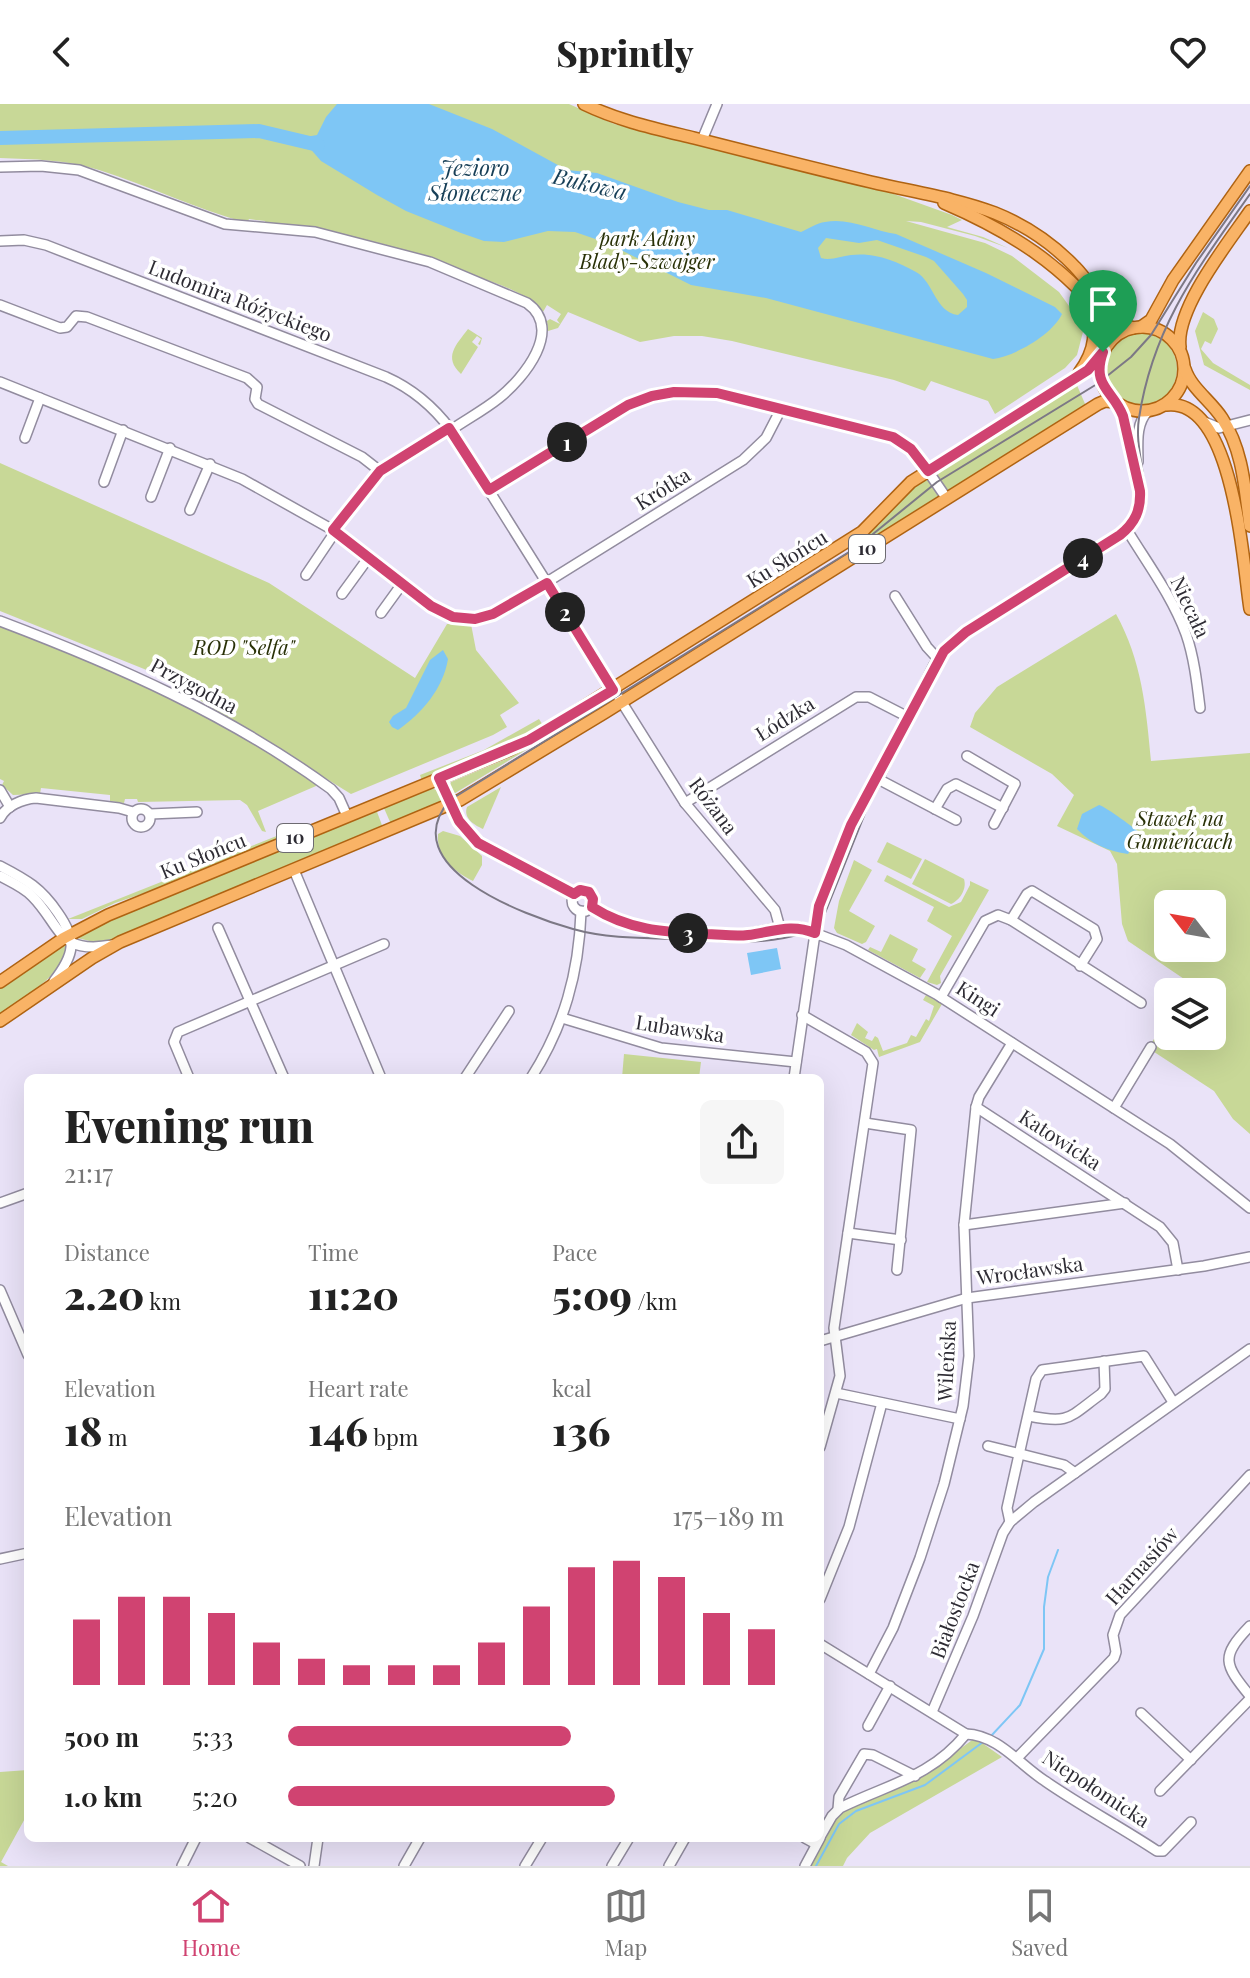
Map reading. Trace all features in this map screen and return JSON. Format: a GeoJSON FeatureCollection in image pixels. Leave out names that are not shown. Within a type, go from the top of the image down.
{"type":"FeatureCollection","features":[{"type":"Feature","properties":{"kind":"main road"},"geometry":{"type":"LineString","coordinates":[[584,104],[616,118],[983,209],[1017,223],[1043,239],[1078,270],[1118,318],[1137,327],[1164,333],[1174,341],[1181,353]]}},
{"type":"Feature","properties":{"kind":"main road","name":"10"},"geometry":{"type":"LineString","coordinates":[[1105,349],[1118,334],[1151,320],[1178,272],[1250,171]]}},
{"type":"Feature","properties":{"kind":"main road"},"geometry":{"type":"LineString","coordinates":[[918,192],[969,214],[1024,245],[1054,265],[1079,289],[1108,324],[1111,334],[1100,365],[1100,378],[1105,391],[1116,403],[1132,411],[1182,405],[1199,419],[1221,451],[1230,475],[1250,609]]}},
{"type":"Feature","properties":{"kind":"main road"},"geometry":{"type":"LineString","coordinates":[[1250,211],[1203,279],[1181,329],[1184,368],[1190,381],[1228,427],[1240,459],[1250,526]]}},
{"type":"Feature","properties":{"kind":"main road"},"geometry":{"type":"LineString","coordinates":[[1070,382],[1086,363],[1095,341],[1092,316],[1079,289]]}},
{"type":"Feature","properties":{"kind":"main road","name":"Ku Słońcu"},"geometry":{"type":"LineString","coordinates":[[0,982],[120,910],[529,740],[862,532],[876,521],[905,487],[1092,367],[1105,349]]}},
{"type":"Feature","properties":{"kind":"main road"},"geometry":{"type":"LineString","coordinates":[[1166,405],[1180,389],[1184,368]]}},
{"type":"Feature","properties":{"kind":"main road","name":"Ku Słońcu"},"geometry":{"type":"LineString","coordinates":[[0,1021],[120,942],[451,805],[1098,404],[1105,401],[1116,403]]}},
{"type":"Feature","properties":{"kind":"street"},"geometry":{"type":"LineString","coordinates":[[702,140],[717,104]]}},
{"type":"Feature","properties":{"kind":"street"},"geometry":{"type":"LineString","coordinates":[[0,167],[32,165],[79,170],[225,224],[315,232],[430,262],[527,303],[538,313],[542,338],[537,351],[508,390],[380,471],[334,531],[306,575]]}},
{"type":"Feature","properties":{"kind":"street","name":"Ludomira Różyckiego"},"geometry":{"type":"LineString","coordinates":[[0,240],[40,243],[390,379],[426,401],[450,429],[613,690]]}},
{"type":"Feature","properties":{"kind":"street"},"geometry":{"type":"LineString","coordinates":[[0,305],[60,328],[67,327],[76,316],[87,317],[247,378],[257,387],[255,399],[258,404],[362,457],[380,471]]}},
{"type":"Feature","properties":{"kind":"street","name":"Krótka"},"geometry":{"type":"LineString","coordinates":[[0,382],[210,464],[267,492],[334,531],[436,610],[469,619],[500,611],[751,454],[770,432],[781,409]]}},
{"type":"Feature","properties":{"kind":"street"},"geometry":{"type":"LineString","coordinates":[[489,490],[610,416],[652,396],[682,391],[707,392],[893,437],[911,449],[947,499]]}},
{"type":"Feature","properties":{"kind":"street"},"geometry":{"type":"LineString","coordinates":[[25,438],[40,398]]}},
{"type":"Feature","properties":{"kind":"street"},"geometry":{"type":"LineString","coordinates":[[1116,403],[1123,416],[1138,481]]}},
{"type":"Feature","properties":{"kind":"street"},"geometry":{"type":"LineString","coordinates":[[794,1074],[819,906],[846,837],[938,659],[966,632],[1127,530],[1140,507],[1139,426],[1148,411]]}},
{"type":"Feature","properties":{"kind":"street"},"geometry":{"type":"LineString","coordinates":[[1199,419],[1213,427],[1228,427],[1250,420]]}},
{"type":"Feature","properties":{"kind":"street"},"geometry":{"type":"LineString","coordinates":[[104,482],[123,430]]}},
{"type":"Feature","properties":{"kind":"street"},"geometry":{"type":"LineString","coordinates":[[151,497],[170,448]]}},
{"type":"Feature","properties":{"kind":"street"},"geometry":{"type":"LineString","coordinates":[[190,510],[210,464]]}},
{"type":"Feature","properties":{"kind":"street","name":"Niecała"},"geometry":{"type":"LineString","coordinates":[[1127,530],[1164,589],[1186,634],[1200,708]]}},
{"type":"Feature","properties":{"kind":"street"},"geometry":{"type":"LineString","coordinates":[[342,594],[369,557]]}},
{"type":"Feature","properties":{"kind":"street"},"geometry":{"type":"LineString","coordinates":[[381,613],[402,584]]}},
{"type":"Feature","properties":{"kind":"street"},"geometry":{"type":"LineString","coordinates":[[895,596],[938,659]]}},
{"type":"Feature","properties":{"kind":"street","name":"Przygodna"},"geometry":{"type":"LineString","coordinates":[[0,621],[132,674],[238,729],[331,789],[347,816]]}},
{"type":"Feature","properties":{"kind":"street"},"geometry":{"type":"LineString","coordinates":[[613,690],[621,702]]}},
{"type":"Feature","properties":{"kind":"street","name":"Łódzka"},"geometry":{"type":"LineString","coordinates":[[685,803],[856,697],[869,697],[908,717]]}},
{"type":"Feature","properties":{"kind":"street","name":"Różana"},"geometry":{"type":"LineString","coordinates":[[621,702],[685,803],[775,910],[780,928]]}},
{"type":"Feature","properties":{"kind":"street"},"geometry":{"type":"LineString","coordinates":[[967,756],[1015,784],[994,824]]}},
{"type":"Feature","properties":{"kind":"street"},"geometry":{"type":"LineString","coordinates":[[439,778],[466,831],[482,846],[574,894]]}},
{"type":"Feature","properties":{"kind":"street"},"geometry":{"type":"LineString","coordinates":[[878,779],[956,820]]}},
{"type":"Feature","properties":{"kind":"street"},"geometry":{"type":"LineString","coordinates":[[935,809],[947,789],[956,784],[1003,808]]}},
{"type":"Feature","properties":{"kind":"street"},"geometry":{"type":"LineString","coordinates":[[0,790],[10,807]]}},
{"type":"Feature","properties":{"kind":"street"},"geometry":{"type":"LineString","coordinates":[[0,818],[10,807],[36,798],[133,812],[142,808],[150,814],[197,812]]}},
{"type":"Feature","properties":{"kind":"street"},"geometry":{"type":"LineString","coordinates":[[133,812],[133,823],[141,827],[149,823],[150,814]]}},
{"type":"Feature","properties":{"kind":"street"},"geometry":{"type":"LineString","coordinates":[[0,866],[43,892],[69,938]]}},
{"type":"Feature","properties":{"kind":"street"},"geometry":{"type":"LineString","coordinates":[[294,870],[379,1074]]}},
{"type":"Feature","properties":{"kind":"street"},"geometry":{"type":"LineString","coordinates":[[0,876],[31,894],[69,938]]}},
{"type":"Feature","properties":{"kind":"street"},"geometry":{"type":"LineString","coordinates":[[574,894],[580,890],[589,892],[593,899],[592,907],[581,912]]}},
{"type":"Feature","properties":{"kind":"street"},"geometry":{"type":"LineString","coordinates":[[1011,920],[1032,891],[1094,929],[1097,939],[1080,966]]}},
{"type":"Feature","properties":{"kind":"street"},"geometry":{"type":"LineString","coordinates":[[574,894],[573,906],[581,912]]}},
{"type":"Feature","properties":{"kind":"street","name":"Kingi"},"geometry":{"type":"LineString","coordinates":[[592,907],[622,923],[652,931],[745,935],[799,927],[852,948],[941,997],[1114,1108],[1187,1156],[1250,1208]]}},
{"type":"Feature","properties":{"kind":"street"},"geometry":{"type":"LineString","coordinates":[[533,1074],[562,1018],[576,968],[581,912]]}},
{"type":"Feature","properties":{"kind":"street"},"geometry":{"type":"LineString","coordinates":[[941,997],[985,921],[998,915],[1011,920],[1141,1003]]}},
{"type":"Feature","properties":{"kind":"street"},"geometry":{"type":"LineString","coordinates":[[218,928],[282,1074]]}},
{"type":"Feature","properties":{"kind":"street","name":"Ku Słońcu"},"geometry":{"type":"LineString","coordinates":[[47,989],[64,967],[69,938],[98,946],[120,942]]}},
{"type":"Feature","properties":{"kind":"street"},"geometry":{"type":"LineString","coordinates":[[187,1074],[174,1042],[178,1032],[384,944]]}},
{"type":"Feature","properties":{"kind":"street"},"geometry":{"type":"LineString","coordinates":[[468,1074],[509,1011]]}},
{"type":"Feature","properties":{"kind":"street"},"geometry":{"type":"LineString","coordinates":[[802,1015],[872,1058],[873,1074],[833,1337],[840,1371],[824,1434]]}},
{"type":"Feature","properties":{"kind":"street","name":"Lubawska"},"geometry":{"type":"LineString","coordinates":[[562,1018],[661,1048],[796,1062]]}},
{"type":"Feature","properties":{"kind":"street","name":"Wileńska"},"geometry":{"type":"LineString","coordinates":[[869,1674],[893,1628],[920,1558],[944,1484],[960,1419],[968,1369],[964,1225],[976,1107],[1012,1043]]}},
{"type":"Feature","properties":{"kind":"street"},"geometry":{"type":"LineString","coordinates":[[1114,1108],[1151,1047]]}},
{"type":"Feature","properties":{"kind":"street","name":"Katowicka"},"geometry":{"type":"LineString","coordinates":[[976,1107],[1167,1233],[1174,1248],[1178,1270]]}},
{"type":"Feature","properties":{"kind":"street"},"geometry":{"type":"LineString","coordinates":[[865,1123],[911,1130],[897,1270]]}},
{"type":"Feature","properties":{"kind":"street"},"geometry":{"type":"LineString","coordinates":[[0,1203],[24,1194]]}},
{"type":"Feature","properties":{"kind":"street"},"geometry":{"type":"LineString","coordinates":[[964,1225],[1125,1203]]}},
{"type":"Feature","properties":{"kind":"street"},"geometry":{"type":"LineString","coordinates":[[848,1233],[901,1240]]}},
{"type":"Feature","properties":{"kind":"street","name":"Wrocławska"},"geometry":{"type":"LineString","coordinates":[[824,1340],[967,1298],[1178,1270],[1250,1257]]}},
{"type":"Feature","properties":{"kind":"street"},"geometry":{"type":"LineString","coordinates":[[0,1290],[24,1346]]}},
{"type":"Feature","properties":{"kind":"street","name":"Białostocka"},"geometry":{"type":"LineString","coordinates":[[932,1712],[1010,1522],[1250,1349]]}},
{"type":"Feature","properties":{"kind":"street","name":"Białostocka"},"geometry":{"type":"LineString","coordinates":[[1010,1522],[1007,1508],[1036,1379],[1042,1370],[1144,1356],[1173,1402]]}},
{"type":"Feature","properties":{"kind":"street"},"geometry":{"type":"LineString","coordinates":[[1029,1416],[1056,1421],[1066,1419],[1101,1394],[1105,1387],[1104,1361]]}},
{"type":"Feature","properties":{"kind":"street"},"geometry":{"type":"LineString","coordinates":[[836,1393],[960,1419]]}},
{"type":"Feature","properties":{"kind":"street"},"geometry":{"type":"LineString","coordinates":[[824,1589],[849,1527],[882,1403]]}},
{"type":"Feature","properties":{"kind":"street"},"geometry":{"type":"LineString","coordinates":[[988,1446],[1068,1466],[1075,1473]]}},
{"type":"Feature","properties":{"kind":"street","name":"Harnasiów"},"geometry":{"type":"LineString","coordinates":[[1017,1758],[1114,1658],[1113,1635],[1120,1615],[1250,1475]]}},
{"type":"Feature","properties":{"kind":"street"},"geometry":{"type":"LineString","coordinates":[[0,1559],[24,1554]]}},
{"type":"Feature","properties":{"kind":"street","name":"Niepołomicka"},"geometry":{"type":"LineString","coordinates":[[1160,1791],[1250,1698],[1228,1664],[1228,1653],[1250,1626]]}},
{"type":"Feature","properties":{"kind":"street"},"geometry":{"type":"LineString","coordinates":[[824,1646],[966,1734],[987,1739],[1017,1758]]}},
{"type":"Feature","properties":{"kind":"street"},"geometry":{"type":"LineString","coordinates":[[868,1726],[890,1686]]}},
{"type":"Feature","properties":{"kind":"street"},"geometry":{"type":"LineString","coordinates":[[1141,1713],[1191,1760]]}},
{"type":"Feature","properties":{"kind":"street"},"geometry":{"type":"LineString","coordinates":[[838,1809],[915,1776],[953,1750],[966,1734]]}},
{"type":"Feature","properties":{"kind":"street"},"geometry":{"type":"LineString","coordinates":[[824,1832],[838,1809],[839,1797],[864,1754],[873,1755],[915,1776]]}},
{"type":"Feature","properties":{"kind":"street","name":"Niepołomicka"},"geometry":{"type":"LineString","coordinates":[[1017,1758],[1045,1782],[1157,1851],[1163,1851],[1191,1822]]}},
{"type":"Feature","properties":{"kind":"street"},"geometry":{"type":"LineString","coordinates":[[182,1866],[194,1842]]}},
{"type":"Feature","properties":{"kind":"street"},"geometry":{"type":"LineString","coordinates":[[257,1842],[300,1866]]}},
{"type":"Feature","properties":{"kind":"street"},"geometry":{"type":"LineString","coordinates":[[314,1866],[317,1842]]}},
{"type":"Feature","properties":{"kind":"street"},"geometry":{"type":"LineString","coordinates":[[404,1866],[418,1842]]}},
{"type":"Feature","properties":{"kind":"street"},"geometry":{"type":"LineString","coordinates":[[525,1866],[540,1842]]}},
{"type":"Feature","properties":{"kind":"street"},"geometry":{"type":"LineString","coordinates":[[612,1866],[627,1842]]}},
{"type":"Feature","properties":{"kind":"street"},"geometry":{"type":"LineString","coordinates":[[669,1866],[683,1842]]}},
{"type":"Feature","properties":{"kind":"street"},"geometry":{"type":"LineString","coordinates":[[805,1866],[818,1842]]}},
{"type":"Feature","properties":{"kind":"green space","name":"park Adiny Blady-Szwajger"},"geometry":{"type":"Polygon","coordinates":[[[0,104],[569,104],[614,124],[888,192],[952,215],[962,220],[947,227],[983,237],[1008,248],[975,236],[906,221],[985,243],[1012,256],[1059,292],[1077,317],[1083,332],[1077,355],[1065,368],[995,414],[988,401],[931,381],[925,391],[894,380],[732,341],[702,336],[674,336],[640,342],[568,312],[558,328],[548,331],[547,321],[550,319],[560,324],[557,320],[561,314],[547,305],[543,312],[513,290],[401,249],[322,230],[266,224],[265,221],[249,219],[247,223],[118,176],[75,164],[0,158],[0,104]]]}},
{"type":"Feature","properties":{"kind":"green space"},"geometry":{"type":"Polygon","coordinates":[[[1203,312],[1214,319],[1218,329],[1211,344],[1205,341],[1201,349],[1213,363],[1250,385],[1250,390],[1204,365],[1195,331],[1203,312]]]}},
{"type":"Feature","properties":{"kind":"green space"},"geometry":{"type":"Polygon","coordinates":[[[468,329],[482,338],[480,345],[481,339],[477,336],[472,342],[478,347],[461,374],[452,357],[468,329]]]}},
{"type":"Feature","properties":{"kind":"green space"},"geometry":{"type":"Polygon","coordinates":[[[1148,333],[1167,343],[1175,355],[1175,383],[1167,395],[1155,403],[1134,405],[1115,395],[1107,383],[1105,362],[1115,343],[1127,335],[1148,333]]]}},
{"type":"Feature","properties":{"kind":"green space"},"geometry":{"type":"Polygon","coordinates":[[[1076,383],[1086,406],[950,491],[944,488],[937,476],[941,469],[1076,383]]]}},
{"type":"Feature","properties":{"kind":"green space","name":"ROD \"Selfa\""},"geometry":{"type":"Polygon","coordinates":[[[0,463],[269,583],[415,678],[447,624],[471,624],[476,650],[519,703],[500,715],[507,727],[493,735],[351,794],[159,675],[0,611],[0,463]]]}},
{"type":"Feature","properties":{"kind":"green space"},"geometry":{"type":"Polygon","coordinates":[[[925,480],[930,481],[939,498],[854,553],[849,546],[879,525],[906,493],[925,480]]]}},
{"type":"Feature","properties":{"kind":"green space","name":"Stawek na Gumieńcach"},"geometry":{"type":"Polygon","coordinates":[[[1116,614],[1137,667],[1145,704],[1151,761],[1250,753],[1250,1134],[1233,1119],[1214,1091],[1148,1048],[1154,1039],[1154,1050],[1226,1050],[1226,978],[1183,978],[1159,962],[1226,962],[1226,890],[1154,890],[1154,959],[1128,941],[1122,924],[1117,864],[1110,851],[1057,826],[1074,795],[1052,774],[970,727],[975,713],[997,687],[1116,614]]]}},
{"type":"Feature","properties":{"kind":"green space"},"geometry":{"type":"Polygon","coordinates":[[[0,621],[132,674],[320,780],[316,786],[258,811],[266,832],[262,831],[247,805],[240,800],[138,802],[137,799],[125,799],[124,803],[110,801],[110,795],[41,788],[40,794],[13,795],[0,779],[0,621]]]}},
{"type":"Feature","properties":{"kind":"green space"},"geometry":{"type":"Polygon","coordinates":[[[601,702],[452,795],[451,782],[511,757],[601,702]]]}},
{"type":"Feature","properties":{"kind":"green space"},"geometry":{"type":"Polygon","coordinates":[[[539,719],[544,727],[422,781],[420,775],[484,750],[539,719]]]}},
{"type":"Feature","properties":{"kind":"green space"},"geometry":{"type":"Polygon","coordinates":[[[501,787],[483,829],[468,818],[467,807],[501,787]]]}},
{"type":"Feature","properties":{"kind":"green space"},"geometry":{"type":"Polygon","coordinates":[[[431,788],[439,791],[443,802],[391,824],[383,806],[431,788]]]}},
{"type":"Feature","properties":{"kind":"green space"},"geometry":{"type":"Polygon","coordinates":[[[376,809],[383,828],[115,939],[94,942],[77,938],[103,921],[376,809]]]}},
{"type":"Feature","properties":{"kind":"green space"},"geometry":{"type":"Polygon","coordinates":[[[289,831],[291,835],[115,903],[82,919],[68,919],[289,831]]]}},
{"type":"Feature","properties":{"kind":"green space"},"geometry":{"type":"Polygon","coordinates":[[[443,831],[460,836],[482,856],[482,865],[473,881],[453,868],[443,856],[438,834],[443,831]]]}},
{"type":"Feature","properties":{"kind":"green space"},"geometry":{"type":"Polygon","coordinates":[[[887,842],[922,859],[911,879],[877,862],[887,842]]]}},
{"type":"Feature","properties":{"kind":"green space"},"geometry":{"type":"Polygon","coordinates":[[[925,859],[964,879],[964,890],[951,904],[912,884],[925,859]]]}},
{"type":"Feature","properties":{"kind":"green space"},"geometry":{"type":"Polygon","coordinates":[[[854,860],[872,870],[849,911],[875,926],[862,944],[837,933],[834,928],[839,901],[854,860]]]}},
{"type":"Feature","properties":{"kind":"green space"},"geometry":{"type":"Polygon","coordinates":[[[887,875],[949,907],[961,902],[970,881],[989,890],[940,976],[941,983],[937,985],[927,982],[952,936],[927,921],[934,907],[884,881],[887,875]]]}},
{"type":"Feature","properties":{"kind":"green space"},"geometry":{"type":"Polygon","coordinates":[[[890,934],[918,949],[912,961],[926,969],[920,978],[868,950],[870,947],[881,952],[890,934]]]}},
{"type":"Feature","properties":{"kind":"green space"},"geometry":{"type":"Polygon","coordinates":[[[63,944],[66,946],[63,958],[50,977],[0,1014],[0,986],[63,944]]]}},
{"type":"Feature","properties":{"kind":"green space"},"geometry":{"type":"Polygon","coordinates":[[[926,995],[942,1004],[920,1042],[879,1057],[877,1049],[851,1035],[857,1023],[868,1032],[865,1038],[872,1041],[875,1036],[878,1038],[883,1051],[907,1043],[911,1035],[916,1037],[926,1019],[929,1021],[934,1006],[923,1000],[926,995]]]}},
{"type":"Feature","properties":{"kind":"green space"},"geometry":{"type":"Polygon","coordinates":[[[624,1054],[701,1062],[700,1074],[622,1074],[624,1054]]]}},
{"type":"Feature","properties":{"kind":"green space"},"geometry":{"type":"Polygon","coordinates":[[[975,1738],[1002,1757],[870,1833],[843,1866],[809,1866],[843,1810],[917,1780],[975,1738]]]}},
{"type":"Feature","properties":{"kind":"green space"},"geometry":{"type":"Polygon","coordinates":[[[24,1770],[24,1820],[1,1862],[8,1866],[0,1866],[0,1772],[24,1770]]]}},
{"type":"Feature","properties":{"kind":"water","name":"Jezioro Słoneczne"},"geometry":{"type":"Polygon","coordinates":[[[337,104],[429,104],[492,129],[567,170],[597,173],[678,202],[709,210],[727,210],[801,232],[834,221],[896,234],[986,273],[1055,307],[1062,314],[1050,329],[1032,343],[1012,354],[993,359],[766,298],[691,285],[607,243],[575,232],[548,231],[504,242],[484,241],[406,211],[321,161],[307,145],[299,142],[300,138],[317,135],[337,104]],[[826,238],[818,248],[821,258],[825,259],[860,254],[893,261],[922,277],[939,303],[950,313],[958,315],[967,307],[963,294],[934,261],[877,240],[859,243],[826,238]]]}},
{"type":"Feature","properties":{"kind":"water"},"geometry":{"type":"Polygon","coordinates":[[[443,650],[448,659],[436,690],[407,723],[398,730],[392,727],[389,722],[406,708],[430,660],[443,650]]]}},
{"type":"Feature","properties":{"kind":"water"},"geometry":{"type":"Polygon","coordinates":[[[1099,805],[1141,834],[1128,854],[1100,846],[1077,829],[1082,814],[1099,805]]]}},
{"type":"Feature","properties":{"kind":"water"},"geometry":{"type":"Polygon","coordinates":[[[777,948],[781,969],[751,975],[747,953],[777,948]]]}},
{"type":"Feature","properties":{"kind":"waterway","name":"Bukowa"},"geometry":{"type":"LineString","coordinates":[[0,138],[259,131],[318,145]]}},
{"type":"Feature","properties":{"kind":"waterway"},"geometry":{"type":"LineString","coordinates":[[991,1736],[1020,1705],[1044,1649],[1048,1577],[1058,1550]]}},
{"type":"Feature","properties":{"kind":"waterway"},"geometry":{"type":"LineString","coordinates":[[816,1866],[839,1824],[856,1811],[925,1785],[983,1742]]}},
{"type":"Feature","properties":{"kind":"tram line"},"geometry":{"type":"LineString","coordinates":[[1250,186],[1151,335],[1131,357],[1097,384],[937,482],[857,547],[450,800],[437,824],[438,847],[451,867],[472,885],[526,913],[600,935],[758,941],[803,933],[816,925],[825,913],[870,801],[945,652],[973,629],[1121,538],[1134,525],[1144,498],[1139,418],[1155,355],[1180,299],[1250,194]]}},
{"type":"Feature","properties":{"kind":"route"},"geometry":{"type":"LineString","coordinates":[[1103,352],[1100,378],[1105,391],[1119,406],[1123,416],[1140,491],[1139,511],[1127,530],[966,632],[944,651],[851,825],[819,906],[815,933],[799,927],[740,935],[657,932],[634,927],[592,907],[593,899],[589,892],[580,890],[574,894],[490,852],[466,831],[439,778],[529,740],[613,690],[547,583],[482,618],[453,617],[431,606],[333,530],[380,471],[449,428],[489,490],[628,405],[657,394],[691,391],[728,396],[882,433],[901,441],[915,452],[928,471],[1088,370],[1103,352]]}}]}
